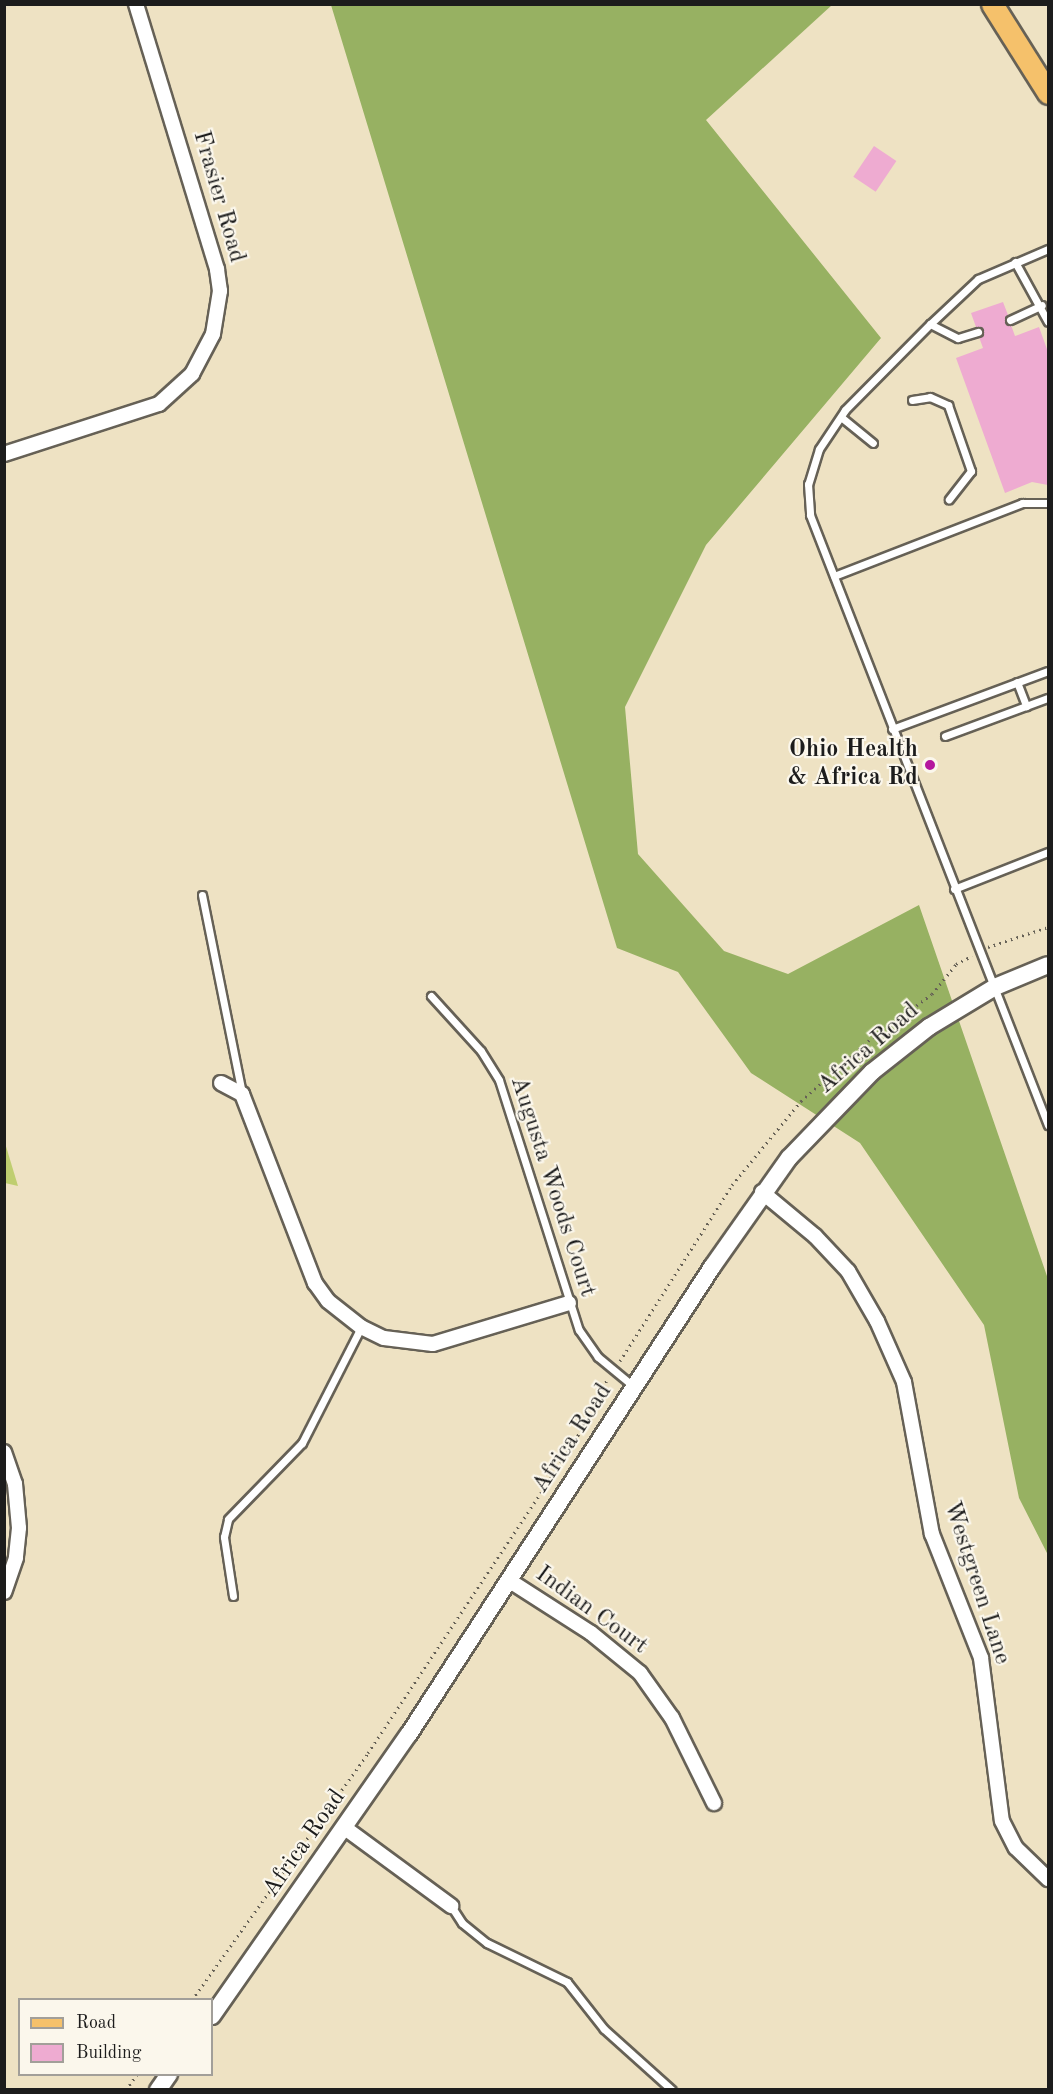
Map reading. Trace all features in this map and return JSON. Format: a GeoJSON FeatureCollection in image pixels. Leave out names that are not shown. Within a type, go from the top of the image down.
{"type":"FeatureCollection","features":[{"type":"Feature","properties":{"kind":"main road"},"geometry":{"type":"LineString","coordinates":[[992,4],[1048,93]]}},
{"type":"Feature","properties":{"kind":"street","name":"Frasier Road"},"geometry":{"type":"LineString","coordinates":[[4,454],[159,404],[192,374],[213,334],[220,291],[215,259],[136,4]]}},
{"type":"Feature","properties":{"kind":"street","name":"Africa Road"},"geometry":{"type":"LineString","coordinates":[[213,2015],[345,1828],[510,1581],[762,1192],[789,1158],[872,1072],[946,1015],[996,987],[1048,965]]}},
{"type":"Feature","properties":{"kind":"street"},"geometry":{"type":"LineString","coordinates":[[221,1083],[242,1094],[304,1263],[328,1301],[360,1327],[384,1338],[433,1344],[569,1303]]}},
{"type":"Feature","properties":{"kind":"street","name":"Westgreen Lane"},"geometry":{"type":"LineString","coordinates":[[762,1192],[815,1236],[848,1271],[877,1321],[904,1382],[932,1534],[981,1658],[1002,1821],[1016,1848],[1048,1879]]}},
{"type":"Feature","properties":{"kind":"street"},"geometry":{"type":"LineString","coordinates":[[4,1452],[15,1484],[19,1528],[16,1558],[4,1592]]}},
{"type":"Feature","properties":{"kind":"street","name":"Indian Court"},"geometry":{"type":"LineString","coordinates":[[510,1581],[591,1633],[640,1673],[672,1718],[714,1803]]}},
{"type":"Feature","properties":{"kind":"street"},"geometry":{"type":"LineString","coordinates":[[345,1828],[452,1906]]}},
{"type":"Feature","properties":{"kind":"street"},"geometry":{"type":"LineString","coordinates":[[158,2090],[168,2076]]}},
{"type":"Feature","properties":{"kind":"lane"},"geometry":{"type":"LineString","coordinates":[[1048,249],[978,279],[930,324],[841,417],[819,449],[808,484],[810,515],[1048,1125]]}},
{"type":"Feature","properties":{"kind":"lane"},"geometry":{"type":"LineString","coordinates":[[1015,262],[1042,306],[1048,322]]}},
{"type":"Feature","properties":{"kind":"lane"},"geometry":{"type":"LineString","coordinates":[[1010,320],[1042,306]]}},
{"type":"Feature","properties":{"kind":"lane"},"geometry":{"type":"LineString","coordinates":[[930,324],[958,338],[978,332]]}},
{"type":"Feature","properties":{"kind":"lane"},"geometry":{"type":"LineString","coordinates":[[912,400],[930,397],[948,405],[971,471],[949,499]]}},
{"type":"Feature","properties":{"kind":"lane"},"geometry":{"type":"LineString","coordinates":[[841,417],[873,443]]}},
{"type":"Feature","properties":{"kind":"lane"},"geometry":{"type":"LineString","coordinates":[[834,576],[1022,503],[1048,503]]}},
{"type":"Feature","properties":{"kind":"lane"},"geometry":{"type":"LineString","coordinates":[[892,729],[1048,671]]}},
{"type":"Feature","properties":{"kind":"lane"},"geometry":{"type":"LineString","coordinates":[[1017,682],[1026,706]]}},
{"type":"Feature","properties":{"kind":"lane"},"geometry":{"type":"LineString","coordinates":[[945,736],[1048,698]]}},
{"type":"Feature","properties":{"kind":"lane"},"geometry":{"type":"LineString","coordinates":[[954,889],[1048,852]]}},
{"type":"Feature","properties":{"kind":"lane"},"geometry":{"type":"LineString","coordinates":[[202,895],[242,1094]]}},
{"type":"Feature","properties":{"kind":"lane","name":"Augusta Woods Court"},"geometry":{"type":"LineString","coordinates":[[431,996],[481,1051],[499,1080],[569,1303],[588,1346],[635,1388]]}},
{"type":"Feature","properties":{"kind":"lane"},"geometry":{"type":"LineString","coordinates":[[233,1596],[224,1537],[228,1519],[302,1443],[360,1327]]}},
{"type":"Feature","properties":{"kind":"lane"},"geometry":{"type":"LineString","coordinates":[[452,1906],[462,1923],[487,1943],[567,1982],[603,2029],[672,2090]]}},
{"type":"Feature","properties":{"kind":"path"},"geometry":{"type":"LineString","coordinates":[[1002,940],[1048,927]]}},
{"type":"Feature","properties":{"kind":"path"},"geometry":{"type":"LineString","coordinates":[[193,1998],[368,1753]]}},
{"type":"Feature","properties":{"kind":"path"},"geometry":{"type":"LineString","coordinates":[[126,2090],[136,2076]]}},
{"type":"Feature","properties":{"kind":"green space"},"geometry":{"type":"Polygon","coordinates":[[[331,5],[832,5],[706,120],[881,338],[706,545],[625,707],[638,854],[724,951],[788,974],[919,905],[1048,1279],[1048,1555],[1019,1498],[984,1325],[860,1143],[751,1073],[678,972],[617,948],[331,5]]]}},
{"type":"Feature","properties":{"kind":"green space"},"geometry":{"type":"Polygon","coordinates":[[[5,1143],[18,1186],[5,1183],[5,1143]]]}},
{"type":"Feature","properties":{"kind":"building"},"geometry":{"type":"Polygon","coordinates":[[[874,146],[896,161],[876,192],[853,177],[874,146]]]}},
{"type":"Feature","properties":{"kind":"building"},"geometry":{"type":"Polygon","coordinates":[[[1003,302],[1008,315],[1005,322],[1011,325],[1015,336],[1039,327],[1048,352],[1048,485],[1032,482],[1005,493],[956,358],[983,348],[979,337],[983,330],[976,327],[971,313],[1003,302]]]}},
{"type":"Feature","properties":{"kind":"place","name":"Ohio Health & Africa Rd"},"geometry":{"type":"Point","coordinates":[930,765]}}]}
